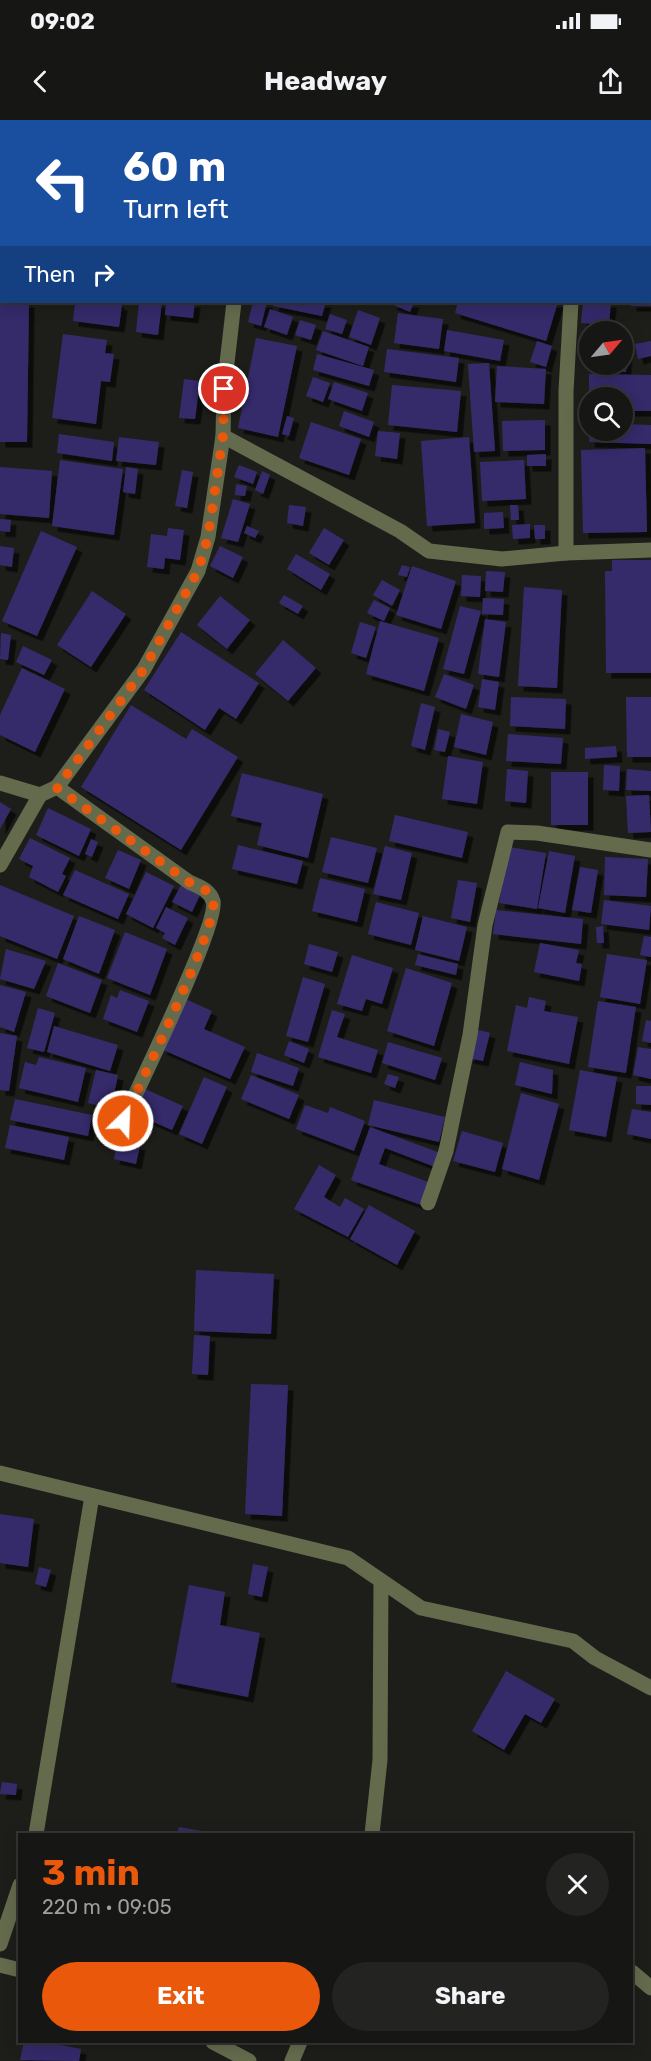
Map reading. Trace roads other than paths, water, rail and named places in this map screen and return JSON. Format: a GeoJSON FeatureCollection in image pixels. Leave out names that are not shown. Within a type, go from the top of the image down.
{"type":"FeatureCollection","features":[{"type":"Feature","properties":{"kind":"street"},"geometry":{"type":"LineString","coordinates":[[0,866],[40,795],[57,788],[144,669],[198,571],[208,537],[223,436],[224,389],[234,303]]}},
{"type":"Feature","properties":{"kind":"street"},"geometry":{"type":"LineString","coordinates":[[566,553],[566,391],[571,303]]}},
{"type":"Feature","properties":{"kind":"street"},"geometry":{"type":"LineString","coordinates":[[223,436],[391,526],[429,551],[502,559],[566,553],[651,550]]}},
{"type":"Feature","properties":{"kind":"street"},"geometry":{"type":"LineString","coordinates":[[0,783],[40,795]]}},
{"type":"Feature","properties":{"kind":"street"},"geometry":{"type":"LineString","coordinates":[[57,788],[189,882],[208,891],[214,903],[211,922],[186,983],[123,1121]]}},
{"type":"Feature","properties":{"kind":"street"},"geometry":{"type":"LineString","coordinates":[[428,1203],[446,1151],[457,1087],[470,1035],[485,925],[508,832],[537,833],[651,850]]}},
{"type":"Feature","properties":{"kind":"street"},"geometry":{"type":"LineString","coordinates":[[0,1473],[348,1558],[421,1608],[573,1641],[595,1658],[651,1688]]}},
{"type":"Feature","properties":{"kind":"street"},"geometry":{"type":"LineString","coordinates":[[36,1833],[92,1496]]}},
{"type":"Feature","properties":{"kind":"street"},"geometry":{"type":"LineString","coordinates":[[372,1833],[380,1760],[381,1581]]}},
{"type":"Feature","properties":{"kind":"street"},"geometry":{"type":"LineString","coordinates":[[0,1944],[18,1891]]}},
{"type":"Feature","properties":{"kind":"street"},"geometry":{"type":"LineString","coordinates":[[0,1965],[18,1970]]}},
{"type":"Feature","properties":{"kind":"street"},"geometry":{"type":"LineString","coordinates":[[633,1973],[651,1988]]}},
{"type":"Feature","properties":{"kind":"street"},"geometry":{"type":"LineString","coordinates":[[215,2043],[249,2061]]}},
{"type":"Feature","properties":{"kind":"street"},"geometry":{"type":"LineString","coordinates":[[292,2061],[300,2043]]}}]}
